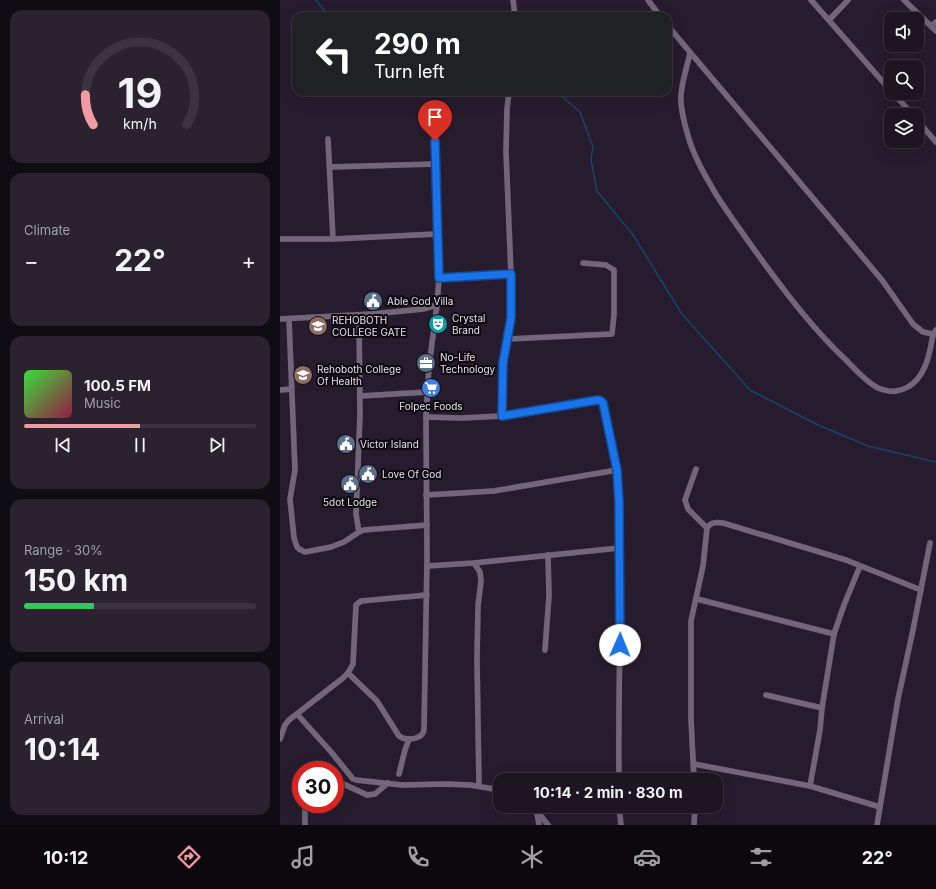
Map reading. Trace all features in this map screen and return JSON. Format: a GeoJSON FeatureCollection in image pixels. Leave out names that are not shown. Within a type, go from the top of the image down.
{"type":"FeatureCollection","features":[{"type":"Feature","properties":{"kind":"street"},"geometry":{"type":"LineString","coordinates":[[513,0],[514,12]]}},
{"type":"Feature","properties":{"kind":"street"},"geometry":{"type":"LineString","coordinates":[[648,0],[657,12]]}},
{"type":"Feature","properties":{"kind":"street"},"geometry":{"type":"LineString","coordinates":[[811,0],[884,83]]}},
{"type":"Feature","properties":{"kind":"street"},"geometry":{"type":"LineString","coordinates":[[829,20],[848,0]]}},
{"type":"Feature","properties":{"kind":"street"},"geometry":{"type":"LineString","coordinates":[[904,0],[934,26]]}},
{"type":"Feature","properties":{"kind":"street"},"geometry":{"type":"LineString","coordinates":[[672,31],[800,185],[882,280],[913,324],[923,332],[934,332],[927,361],[916,382],[906,388],[896,391],[888,391],[878,388],[864,378],[818,332],[789,296],[717,196],[690,141],[682,108],[681,96],[690,54]]}},
{"type":"Feature","properties":{"kind":"street"},"geometry":{"type":"LineString","coordinates":[[502,416],[503,363],[511,318],[511,274],[506,152],[507,109],[509,96]]}},
{"type":"Feature","properties":{"kind":"street"},"geometry":{"type":"LineString","coordinates":[[899,100],[907,108]]}},
{"type":"Feature","properties":{"kind":"street"},"geometry":{"type":"LineString","coordinates":[[924,128],[935,140]]}},
{"type":"Feature","properties":{"kind":"street"},"geometry":{"type":"LineString","coordinates":[[348,673],[377,701],[399,736],[409,739],[419,737],[423,733],[427,566],[426,417],[429,366],[439,278],[435,130]]}},
{"type":"Feature","properties":{"kind":"street"},"geometry":{"type":"LineString","coordinates":[[328,139],[333,239]]}},
{"type":"Feature","properties":{"kind":"street"},"geometry":{"type":"LineString","coordinates":[[330,167],[436,164]]}},
{"type":"Feature","properties":{"kind":"street"},"geometry":{"type":"LineString","coordinates":[[280,239],[333,239],[437,234]]}},
{"type":"Feature","properties":{"kind":"street"},"geometry":{"type":"LineString","coordinates":[[508,339],[612,334],[614,314],[614,270],[606,265],[583,264]]}},
{"type":"Feature","properties":{"kind":"street"},"geometry":{"type":"LineString","coordinates":[[439,278],[511,274]]}},
{"type":"Feature","properties":{"kind":"street"},"geometry":{"type":"LineString","coordinates":[[280,319],[359,315],[411,310],[437,305]]}},
{"type":"Feature","properties":{"kind":"street"},"geometry":{"type":"LineString","coordinates":[[359,315],[360,396],[356,514],[359,532]]}},
{"type":"Feature","properties":{"kind":"street"},"geometry":{"type":"LineString","coordinates":[[289,319],[295,470],[290,499],[296,547],[305,552],[331,547],[344,542],[359,532],[427,525]]}},
{"type":"Feature","properties":{"kind":"street"},"geometry":{"type":"LineString","coordinates":[[280,390],[291,389]]}},
{"type":"Feature","properties":{"kind":"street"},"geometry":{"type":"LineString","coordinates":[[360,396],[428,392]]}},
{"type":"Feature","properties":{"kind":"street"},"geometry":{"type":"LineString","coordinates":[[426,417],[462,418],[502,416],[601,401],[604,407],[617,470],[621,630],[619,773]]}},
{"type":"Feature","properties":{"kind":"street"},"geometry":{"type":"LineString","coordinates":[[696,469],[685,500],[688,509],[707,528]]}},
{"type":"Feature","properties":{"kind":"street"},"geometry":{"type":"LineString","coordinates":[[426,495],[494,491],[617,470]]}},
{"type":"Feature","properties":{"kind":"street"},"geometry":{"type":"LineString","coordinates":[[694,773],[691,711],[691,621],[703,566],[707,528],[712,523],[722,523],[832,556],[921,590]]}},
{"type":"Feature","properties":{"kind":"street"},"geometry":{"type":"LineString","coordinates":[[877,825],[900,692],[930,543]]}},
{"type":"Feature","properties":{"kind":"street"},"geometry":{"type":"LineString","coordinates":[[427,566],[474,563],[619,548]]}},
{"type":"Feature","properties":{"kind":"street"},"geometry":{"type":"LineString","coordinates":[[545,650],[549,596],[548,555]]}},
{"type":"Feature","properties":{"kind":"street"},"geometry":{"type":"LineString","coordinates":[[474,563],[480,572],[482,581],[478,606],[478,786]]}},
{"type":"Feature","properties":{"kind":"street"},"geometry":{"type":"LineString","coordinates":[[810,786],[834,634],[860,566]]}},
{"type":"Feature","properties":{"kind":"street"},"geometry":{"type":"LineString","coordinates":[[280,740],[285,725],[289,720],[348,673],[353,664],[356,605],[358,603],[361,601],[426,595]]}},
{"type":"Feature","properties":{"kind":"street"},"geometry":{"type":"LineString","coordinates":[[697,599],[834,634]]}},
{"type":"Feature","properties":{"kind":"street"},"geometry":{"type":"LineString","coordinates":[[766,694],[822,708]]}},
{"type":"Feature","properties":{"kind":"street"},"geometry":{"type":"LineString","coordinates":[[297,714],[353,779],[402,785],[446,784],[478,786],[493,789]]}},
{"type":"Feature","properties":{"kind":"street"},"geometry":{"type":"LineString","coordinates":[[399,774],[404,750],[409,739]]}},
{"type":"Feature","properties":{"kind":"street"},"geometry":{"type":"LineString","coordinates":[[694,764],[810,786],[880,807]]}},
{"type":"Feature","properties":{"kind":"street"},"geometry":{"type":"LineString","coordinates":[[344,784],[367,795],[375,794],[388,783]]}},
{"type":"Feature","properties":{"kind":"street"},"geometry":{"type":"LineString","coordinates":[[305,813],[305,825]]}},
{"type":"Feature","properties":{"kind":"street"},"geometry":{"type":"LineString","coordinates":[[537,813],[539,825]]}},
{"type":"Feature","properties":{"kind":"street"},"geometry":{"type":"LineString","coordinates":[[538,813],[548,825]]}},
{"type":"Feature","properties":{"kind":"street"},"geometry":{"type":"LineString","coordinates":[[620,813],[621,825]]}},
{"type":"Feature","properties":{"kind":"street"},"geometry":{"type":"LineString","coordinates":[[694,825],[695,813]]}},
{"type":"Feature","properties":{"kind":"waterway"},"geometry":{"type":"LineString","coordinates":[[316,0],[326,12]]}},
{"type":"Feature","properties":{"kind":"waterway"},"geometry":{"type":"LineString","coordinates":[[562,96],[580,112],[593,147],[591,160],[597,191],[633,235],[682,314],[750,390],[816,424],[868,446],[936,462]]}},
{"type":"Feature","properties":{"kind":"place","name":"Able God Villa"},"geometry":{"type":"Point","coordinates":[373,301]}},
{"type":"Feature","properties":{"kind":"place","name":"Crystal Brand"},"geometry":{"type":"Point","coordinates":[438,324]}},
{"type":"Feature","properties":{"kind":"place","name":"REHOBOTH COLLEGE GATE"},"geometry":{"type":"Point","coordinates":[318,326]}},
{"type":"Feature","properties":{"kind":"place","name":"No-Life Technology"},"geometry":{"type":"Point","coordinates":[426,363]}},
{"type":"Feature","properties":{"kind":"place","name":"Rehoboth College Of Health"},"geometry":{"type":"Point","coordinates":[303,375]}},
{"type":"Feature","properties":{"kind":"place","name":"Folpec Foods"},"geometry":{"type":"Point","coordinates":[431,388]}},
{"type":"Feature","properties":{"kind":"place","name":"Victor Island"},"geometry":{"type":"Point","coordinates":[346,444]}},
{"type":"Feature","properties":{"kind":"place","name":"Love Of God"},"geometry":{"type":"Point","coordinates":[368,474]}},
{"type":"Feature","properties":{"kind":"place","name":"5dot Lodge"},"geometry":{"type":"Point","coordinates":[350,484]}},
{"type":"Feature","properties":{"kind":"route"},"geometry":{"type":"LineString","coordinates":[[435,141],[439,278],[511,274],[511,318],[503,363],[502,416],[598,400],[603,403],[617,470],[619,502],[620,645]]}}]}
